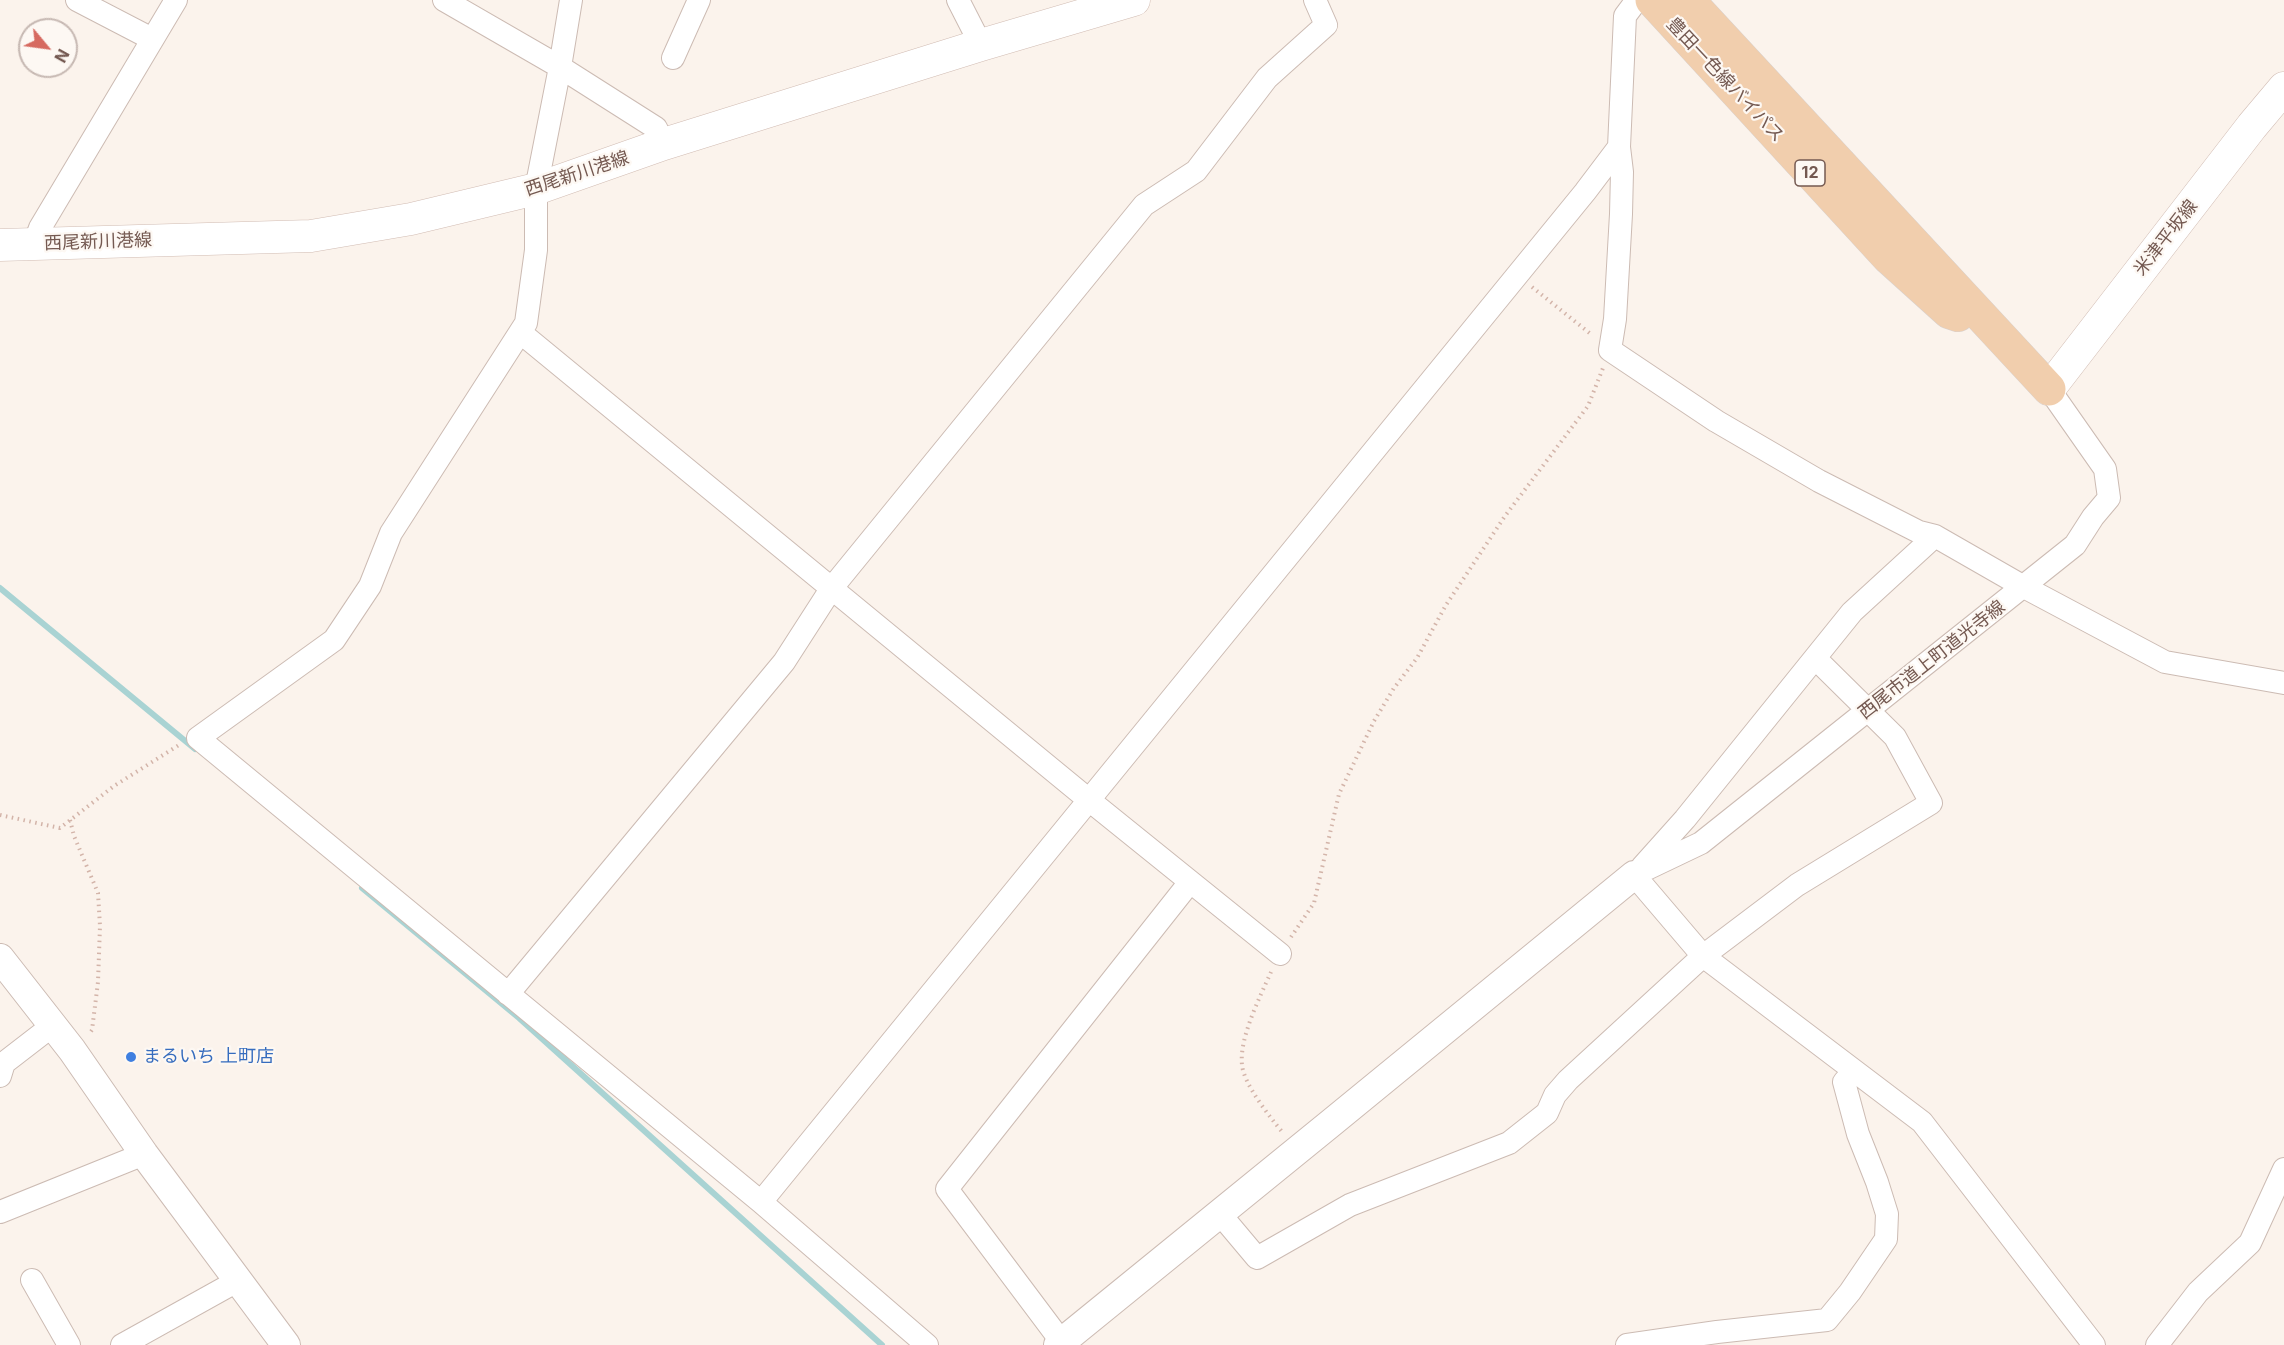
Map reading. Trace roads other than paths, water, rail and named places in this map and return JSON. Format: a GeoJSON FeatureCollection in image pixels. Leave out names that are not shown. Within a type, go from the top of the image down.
{"type":"FeatureCollection","features":[{"type":"Feature","properties":{"kind":"main road","name":"西尾新川港線"},"geometry":{"type":"LineString","coordinates":[[11,246],[311,236],[411,219],[536,189],[664,144],[1134,0]]}},
{"type":"Feature","properties":{"kind":"main road","name":"豊田一色線バイパス"},"geometry":{"type":"LineString","coordinates":[[1652,0],[1888,257],[1949,312],[1986,323]]}},
{"type":"Feature","properties":{"kind":"main road","name":"豊田一色線バイパス"},"geometry":{"type":"LineString","coordinates":[[1688,0],[2049,389]]}},
{"type":"Feature","properties":{"kind":"main road","name":"米津平坂線"},"geometry":{"type":"LineString","coordinates":[[2049,389],[2252,126],[2284,88]]}},
{"type":"Feature","properties":{"kind":"street"},"geometry":{"type":"LineString","coordinates":[[77,0],[152,39]]}},
{"type":"Feature","properties":{"kind":"street"},"geometry":{"type":"LineString","coordinates":[[11,246],[40,228],[176,0]]}},
{"type":"Feature","properties":{"kind":"street"},"geometry":{"type":"LineString","coordinates":[[444,0],[656,128],[664,144]]}},
{"type":"Feature","properties":{"kind":"street"},"geometry":{"type":"LineString","coordinates":[[571,0],[536,189],[536,250],[526,323],[521,333],[391,534],[370,586],[334,640],[198,738],[761,1202],[927,1345]]}},
{"type":"Feature","properties":{"kind":"street"},"geometry":{"type":"LineString","coordinates":[[673,58],[699,0]]}},
{"type":"Feature","properties":{"kind":"street"},"geometry":{"type":"LineString","coordinates":[[958,0],[981,45]]}},
{"type":"Feature","properties":{"kind":"street"},"geometry":{"type":"LineString","coordinates":[[508,994],[784,662],[831,589],[1144,206],[1196,171],[1267,78],[1326,25],[1315,0]]}},
{"type":"Feature","properties":{"kind":"street"},"geometry":{"type":"LineString","coordinates":[[1637,0],[1625,16],[1619,147],[1622,172],[1621,214],[1615,319],[1610,350],[1716,421],[1819,481],[1918,532],[1935,536],[2024,587],[2165,662],[2284,683]]}},
{"type":"Feature","properties":{"kind":"street"},"geometry":{"type":"LineString","coordinates":[[761,1202],[1585,192],[1619,147]]}},
{"type":"Feature","properties":{"kind":"street"},"geometry":{"type":"LineString","coordinates":[[521,333],[831,589],[1280,954]]}},
{"type":"Feature","properties":{"kind":"street","name":"西尾市道上町道光寺線"},"geometry":{"type":"LineString","coordinates":[[1634,874],[1701,843],[2075,545],[2093,517],[2109,498],[2105,469],[2049,389]]}},
{"type":"Feature","properties":{"kind":"street"},"geometry":{"type":"LineString","coordinates":[[1190,882],[947,1189],[1061,1344],[1634,874],[1685,819],[1852,612],[1935,536]]}},
{"type":"Feature","properties":{"kind":"street"},"geometry":{"type":"LineString","coordinates":[[1220,1214],[1257,1258],[1350,1204],[1509,1143],[1547,1113],[1555,1095],[1568,1080],[1702,956],[1797,885],[1931,802],[1895,737],[1815,658]]}},
{"type":"Feature","properties":{"kind":"street"},"geometry":{"type":"LineString","coordinates":[[1634,874],[1702,956],[1922,1122],[2094,1345]]}},
{"type":"Feature","properties":{"kind":"street"},"geometry":{"type":"LineString","coordinates":[[0,958],[72,1050],[144,1154],[286,1345]]}},
{"type":"Feature","properties":{"kind":"street"},"geometry":{"type":"LineString","coordinates":[[0,1076],[4,1063],[52,1026]]}},
{"type":"Feature","properties":{"kind":"street"},"geometry":{"type":"LineString","coordinates":[[1627,1345],[1827,1320],[1850,1292],[1886,1239],[1887,1214],[1858,1134],[1844,1082],[1854,1071]]}},
{"type":"Feature","properties":{"kind":"street"},"geometry":{"type":"LineString","coordinates":[[0,1212],[144,1154]]}},
{"type":"Feature","properties":{"kind":"street"},"geometry":{"type":"LineString","coordinates":[[2157,1345],[2198,1292],[2250,1243],[2284,1169]]}},
{"type":"Feature","properties":{"kind":"street"},"geometry":{"type":"LineString","coordinates":[[32,1280],[69,1345]]}},
{"type":"Feature","properties":{"kind":"street"},"geometry":{"type":"LineString","coordinates":[[122,1345],[239,1280]]}},
{"type":"Feature","properties":{"kind":"waterway"},"geometry":{"type":"LineString","coordinates":[[0,588],[195,749]]}},
{"type":"Feature","properties":{"kind":"waterway"},"geometry":{"type":"LineString","coordinates":[[362,888],[519,1018],[882,1345]]}},
{"type":"Feature","properties":{"kind":"place","name":"まるいち 上町店"},"geometry":{"type":"Point","coordinates":[131,1057]}}]}
